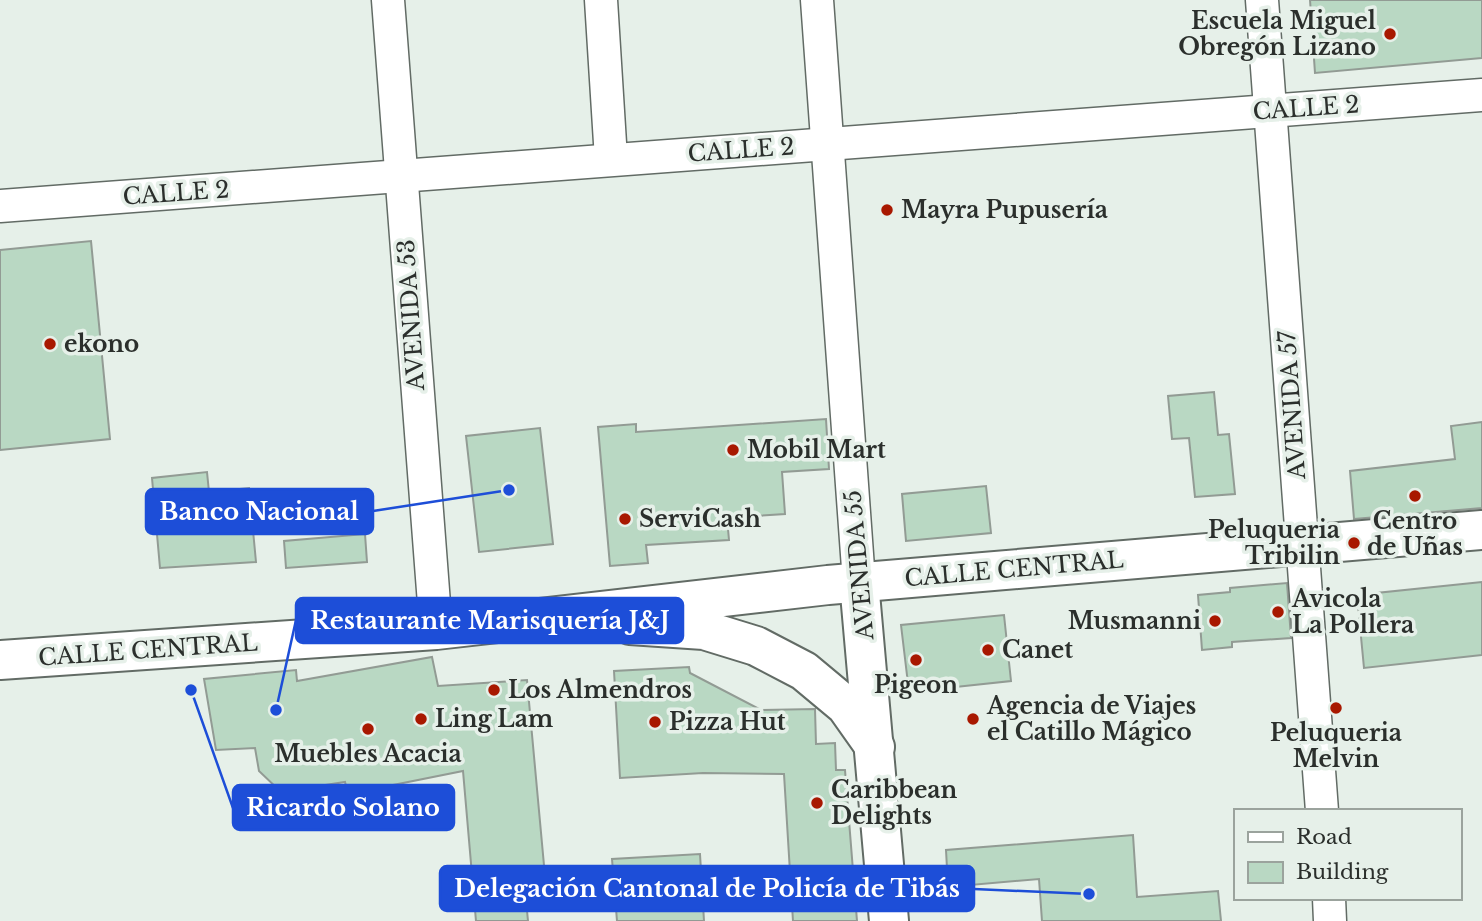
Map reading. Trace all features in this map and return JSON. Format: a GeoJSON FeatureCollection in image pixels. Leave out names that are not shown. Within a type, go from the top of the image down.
{"type":"FeatureCollection","features":[{"type":"Feature","properties":{"kind":"main road","name":"CALLE CENTRAL"},"geometry":{"type":"LineString","coordinates":[[0,660],[436,631],[859,582],[1482,530]]}},
{"type":"Feature","properties":{"kind":"main road","name":"AVENIDA 55"},"geometry":{"type":"LineString","coordinates":[[859,582],[889,921]]}},
{"type":"Feature","properties":{"kind":"main road","name":"CALLE CENTRAL"},"geometry":{"type":"LineString","coordinates":[[548,620],[704,630],[756,646],[804,671],[845,706],[875,747]]}},
{"type":"Feature","properties":{"kind":"street","name":"AVENIDA 53"},"geometry":{"type":"LineString","coordinates":[[388,0],[436,631]]}},
{"type":"Feature","properties":{"kind":"street"},"geometry":{"type":"LineString","coordinates":[[601,0],[611,159]]}},
{"type":"Feature","properties":{"kind":"street","name":"AVENIDA 55"},"geometry":{"type":"LineString","coordinates":[[817,0],[859,582]]}},
{"type":"Feature","properties":{"kind":"street","name":"AVENIDA 57"},"geometry":{"type":"LineString","coordinates":[[1262,0],[1322,809]]}},
{"type":"Feature","properties":{"kind":"street","name":"CALLE 2"},"geometry":{"type":"LineString","coordinates":[[0,206],[1482,95]]}},
{"type":"Feature","properties":{"kind":"street"},"geometry":{"type":"LineString","coordinates":[[1329,900],[1330,921]]}},
{"type":"Feature","properties":{"kind":"building","name":"Escuela Miguel Obregón Lizano"},"geometry":{"type":"Polygon","coordinates":[[[1310,0],[1482,0],[1482,58],[1315,73],[1310,0]]]}},
{"type":"Feature","properties":{"kind":"building","name":"ekono"},"geometry":{"type":"Polygon","coordinates":[[[91,241],[110,439],[0,450],[0,250],[91,241]]]}},
{"type":"Feature","properties":{"kind":"building"},"geometry":{"type":"Polygon","coordinates":[[[1214,392],[1218,435],[1229,434],[1235,494],[1195,497],[1189,438],[1172,439],[1168,396],[1214,392]]]}},
{"type":"Feature","properties":{"kind":"building"},"geometry":{"type":"Polygon","coordinates":[[[826,419],[829,469],[782,472],[785,514],[727,518],[729,540],[646,545],[648,563],[610,566],[598,427],[636,424],[636,432],[826,419]]]}},
{"type":"Feature","properties":{"kind":"building"},"geometry":{"type":"Polygon","coordinates":[[[1482,422],[1482,508],[1354,519],[1350,471],[1455,459],[1451,426],[1482,422]]]}},
{"type":"Feature","properties":{"kind":"building"},"geometry":{"type":"Polygon","coordinates":[[[540,428],[553,544],[479,552],[466,436],[540,428]]]}},
{"type":"Feature","properties":{"kind":"building"},"geometry":{"type":"Polygon","coordinates":[[[207,472],[209,492],[249,488],[256,562],[160,568],[152,478],[207,472]]]}},
{"type":"Feature","properties":{"kind":"building"},"geometry":{"type":"Polygon","coordinates":[[[986,486],[991,533],[906,541],[902,494],[986,486]]]}},
{"type":"Feature","properties":{"kind":"building"},"geometry":{"type":"Polygon","coordinates":[[[365,534],[367,562],[286,568],[284,541],[365,534]]]}},
{"type":"Feature","properties":{"kind":"building"},"geometry":{"type":"Polygon","coordinates":[[[1482,582],[1482,655],[1364,668],[1357,595],[1482,582]]]}},
{"type":"Feature","properties":{"kind":"building"},"geometry":{"type":"Polygon","coordinates":[[[1287,583],[1291,638],[1232,642],[1232,647],[1202,650],[1198,595],[1230,592],[1230,588],[1287,583]]]}},
{"type":"Feature","properties":{"kind":"building"},"geometry":{"type":"Polygon","coordinates":[[[1004,615],[1011,681],[909,692],[901,625],[1004,615]]]}},
{"type":"Feature","properties":{"kind":"building"},"geometry":{"type":"Polygon","coordinates":[[[432,657],[438,686],[527,680],[547,898],[526,900],[528,921],[476,921],[463,771],[348,794],[345,782],[281,792],[259,771],[255,748],[216,750],[204,679],[296,670],[297,681],[432,657]]]}},
{"type":"Feature","properties":{"kind":"building"},"geometry":{"type":"Polygon","coordinates":[[[689,667],[690,673],[761,710],[815,709],[816,744],[835,743],[836,770],[845,770],[857,921],[793,921],[784,774],[703,773],[620,778],[614,671],[689,667]]]}},
{"type":"Feature","properties":{"kind":"building"},"geometry":{"type":"Polygon","coordinates":[[[1133,835],[1137,897],[1218,891],[1221,921],[1042,921],[1039,879],[948,887],[946,850],[1133,835]]]}},
{"type":"Feature","properties":{"kind":"building"},"geometry":{"type":"Polygon","coordinates":[[[700,854],[704,921],[617,921],[612,859],[700,854]]]}},
{"type":"Feature","properties":{"kind":"place","name":"Escuela Miguel Obregón Lizano"},"geometry":{"type":"Point","coordinates":[1390,34]}},
{"type":"Feature","properties":{"kind":"place","name":"Mayra Pupusería"},"geometry":{"type":"Point","coordinates":[887,210]}},
{"type":"Feature","properties":{"kind":"place","name":"ekono"},"geometry":{"type":"Point","coordinates":[50,344]}},
{"type":"Feature","properties":{"kind":"place","name":"Mobil Mart"},"geometry":{"type":"Point","coordinates":[733,450]}},
{"type":"Feature","properties":{"kind":"place","name":"Banco Nacional"},"geometry":{"type":"Point","coordinates":[509,490]}},
{"type":"Feature","properties":{"kind":"place","name":"Centro de Uñas"},"geometry":{"type":"Point","coordinates":[1415,496]}},
{"type":"Feature","properties":{"kind":"place","name":"ServiCash"},"geometry":{"type":"Point","coordinates":[625,519]}},
{"type":"Feature","properties":{"kind":"place","name":"Peluqueria Tribilin"},"geometry":{"type":"Point","coordinates":[1354,543]}},
{"type":"Feature","properties":{"kind":"place","name":"Avicola La Pollera"},"geometry":{"type":"Point","coordinates":[1278,612]}},
{"type":"Feature","properties":{"kind":"place","name":"Musmanni"},"geometry":{"type":"Point","coordinates":[1215,621]}},
{"type":"Feature","properties":{"kind":"place","name":"Canet"},"geometry":{"type":"Point","coordinates":[988,650]}},
{"type":"Feature","properties":{"kind":"place","name":"Pigeon"},"geometry":{"type":"Point","coordinates":[916,660]}},
{"type":"Feature","properties":{"kind":"place","name":"Ricardo Solano"},"geometry":{"type":"Point","coordinates":[191,690]}},
{"type":"Feature","properties":{"kind":"place","name":"Los Almendros"},"geometry":{"type":"Point","coordinates":[494,690]}},
{"type":"Feature","properties":{"kind":"place","name":"Peluqueria Melvin"},"geometry":{"type":"Point","coordinates":[1336,708]}},
{"type":"Feature","properties":{"kind":"place","name":"Restaurante Marisquería J&J"},"geometry":{"type":"Point","coordinates":[276,710]}},
{"type":"Feature","properties":{"kind":"place","name":"Ling Lam"},"geometry":{"type":"Point","coordinates":[421,719]}},
{"type":"Feature","properties":{"kind":"place","name":"Agencia de Viajes el Catillo Mágico"},"geometry":{"type":"Point","coordinates":[973,719]}},
{"type":"Feature","properties":{"kind":"place","name":"Pizza Hut"},"geometry":{"type":"Point","coordinates":[655,722]}},
{"type":"Feature","properties":{"kind":"place","name":"Muebles Acacia"},"geometry":{"type":"Point","coordinates":[368,729]}},
{"type":"Feature","properties":{"kind":"place","name":"Caribbean Delights"},"geometry":{"type":"Point","coordinates":[817,803]}},
{"type":"Feature","properties":{"kind":"place","name":"Delegación Cantonal de Policía de Tibás"},"geometry":{"type":"Point","coordinates":[1089,894]}}]}
